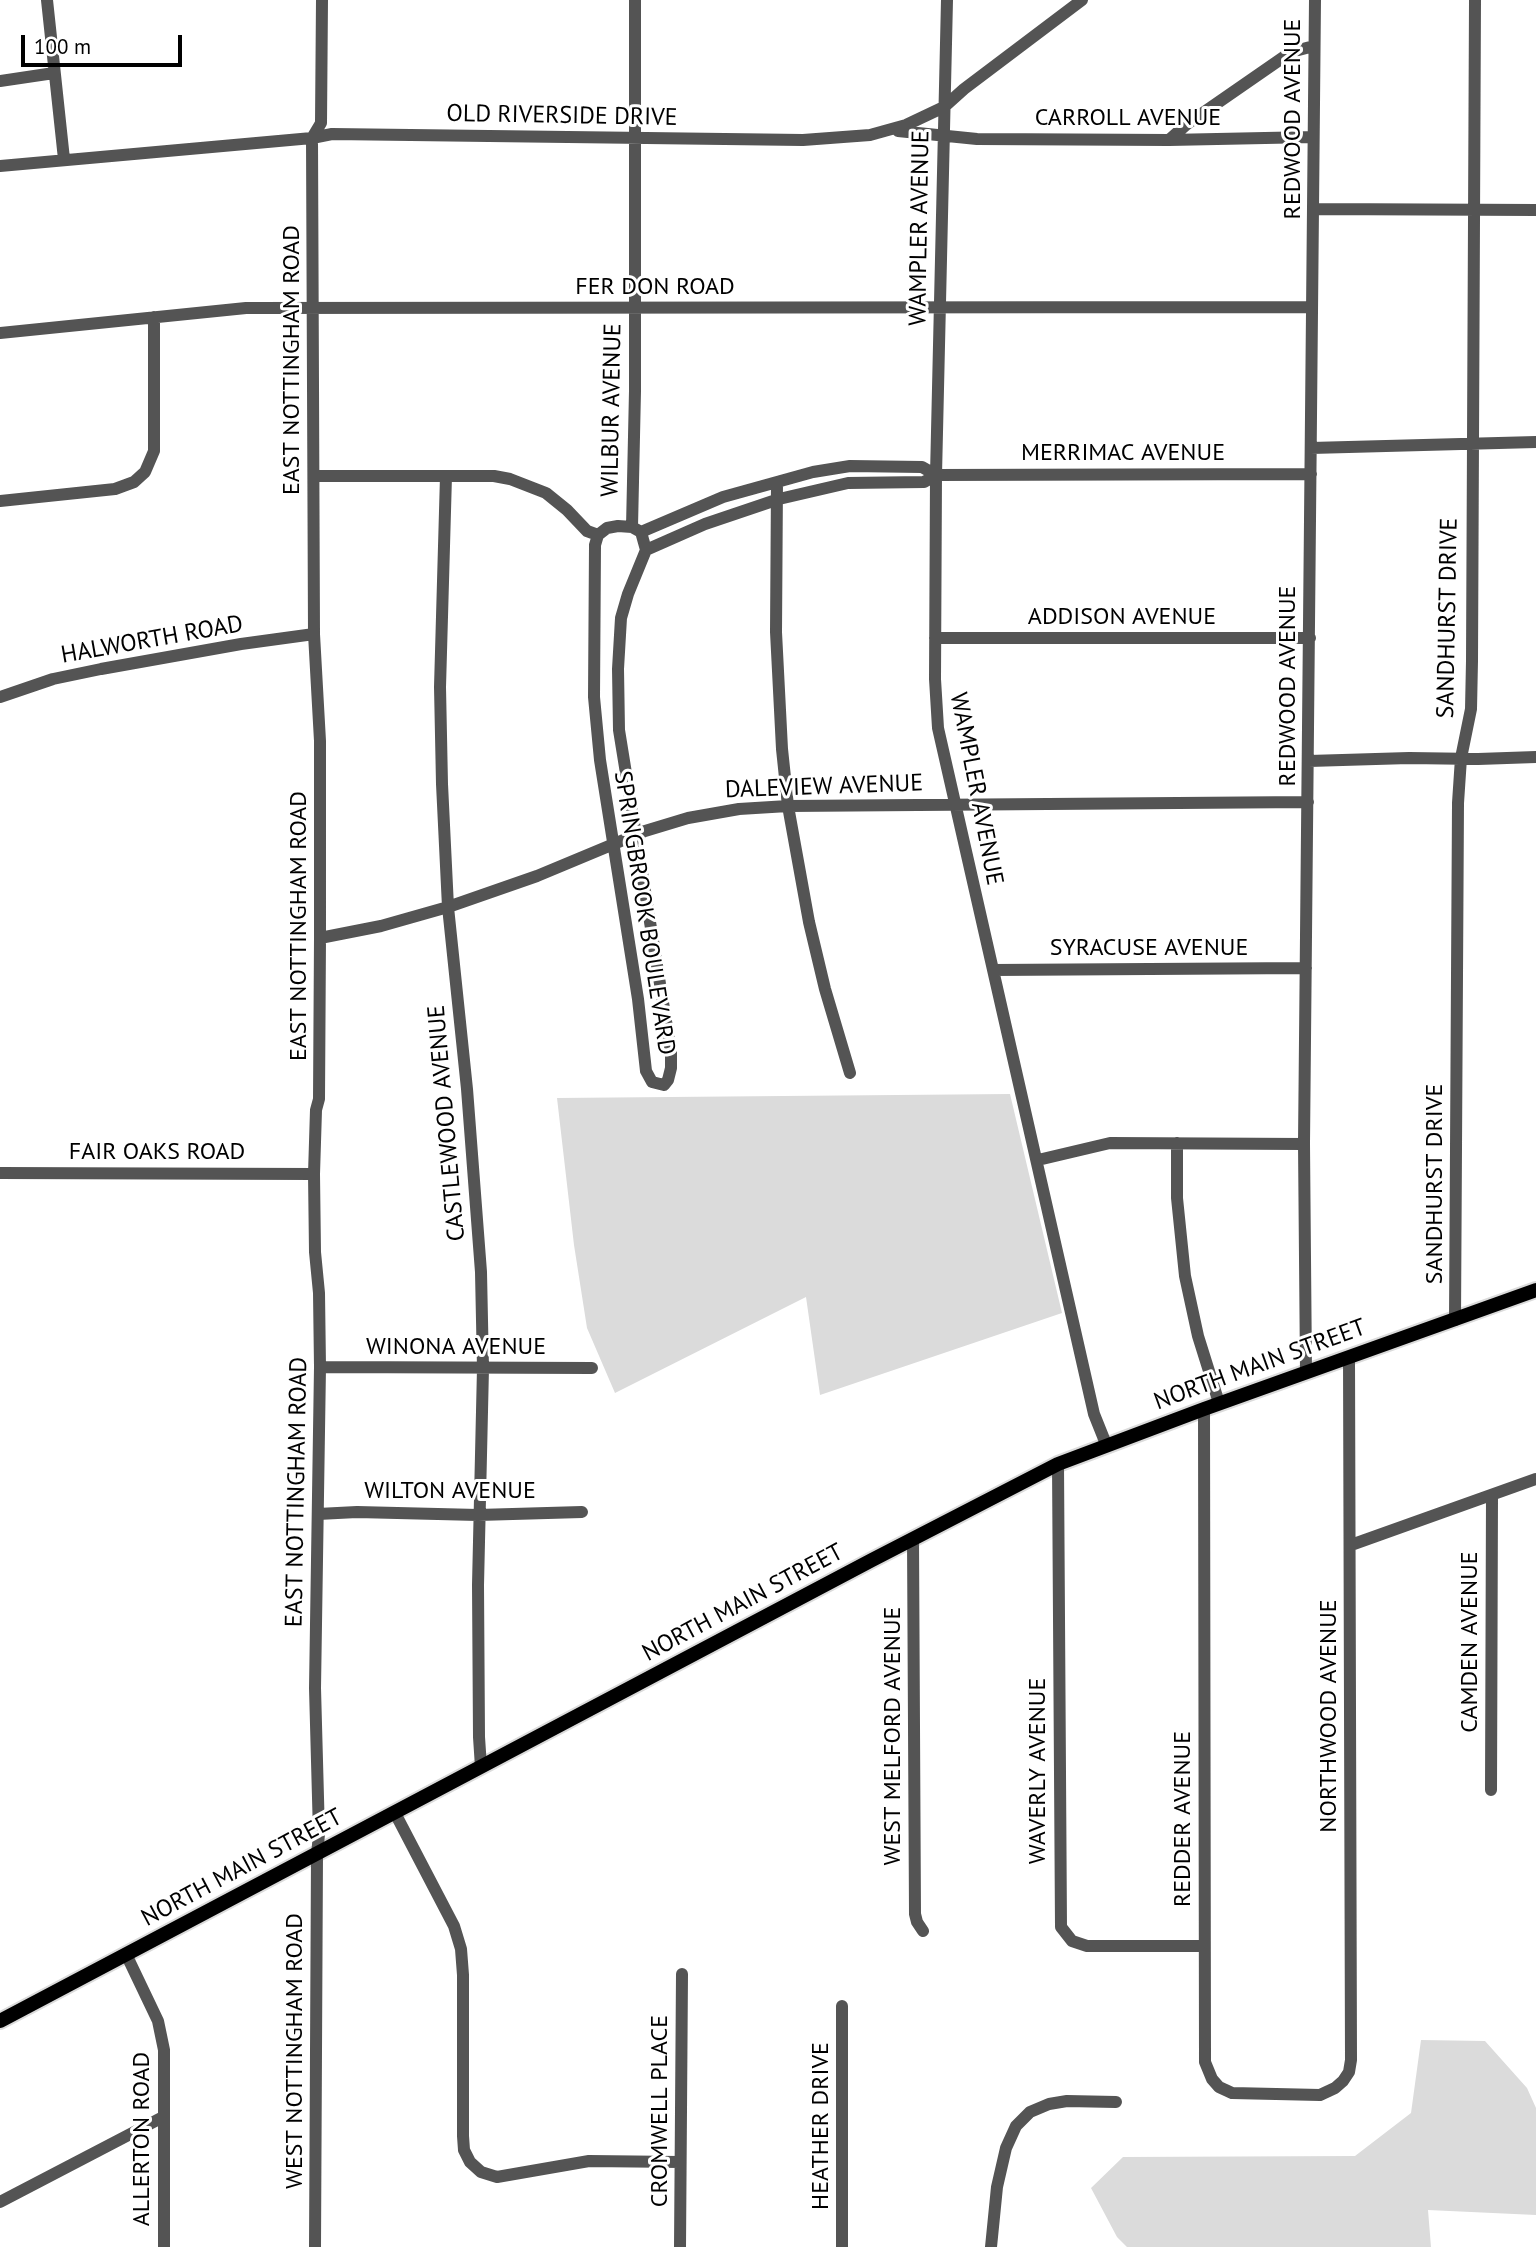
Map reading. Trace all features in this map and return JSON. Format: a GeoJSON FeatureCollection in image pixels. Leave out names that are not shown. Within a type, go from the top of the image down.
{"type":"FeatureCollection","features":[{"type":"Feature","properties":{"kind":"main road","name":"NORTH MAIN STREET"},"geometry":{"type":"LineString","coordinates":[[0,2021],[1058,1464],[1106,1444],[1536,1290]]}},
{"type":"Feature","properties":{"kind":"street"},"geometry":{"type":"LineString","coordinates":[[47,0],[64,159]]}},
{"type":"Feature","properties":{"kind":"street","name":"EAST NOTTINGHAM ROAD"},"geometry":{"type":"LineString","coordinates":[[317,1855],[315,1688],[320,1367],[314,1174],[319,1099],[320,741],[314,634],[312,138],[321,123],[322,0]]}},
{"type":"Feature","properties":{"kind":"street","name":"WILBUR AVENUE"},"geometry":{"type":"LineString","coordinates":[[635,0],[633,138],[636,530]]}},
{"type":"Feature","properties":{"kind":"street","name":"WAMPLER AVENUE"},"geometry":{"type":"LineString","coordinates":[[947,0],[936,475],[935,638],[938,727],[1094,1414],[1106,1444]]}},
{"type":"Feature","properties":{"kind":"street","name":"OLD RIVERSIDE DRIVE"},"geometry":{"type":"LineString","coordinates":[[0,166],[332,134],[803,140],[870,135],[891,131],[944,107],[1082,0]]}},
{"type":"Feature","properties":{"kind":"street","name":"REDWOOD AVENUE"},"geometry":{"type":"LineString","coordinates":[[1306,1372],[1304,1144],[1315,0]]}},
{"type":"Feature","properties":{"kind":"street","name":"SANDHURST DRIVE"},"geometry":{"type":"LineString","coordinates":[[1455,1320],[1458,831],[1461,758],[1471,709],[1475,0]]}},
{"type":"Feature","properties":{"kind":"street"},"geometry":{"type":"LineString","coordinates":[[1169,140],[1187,124],[1291,52],[1314,46]]}},
{"type":"Feature","properties":{"kind":"street"},"geometry":{"type":"LineString","coordinates":[[0,81],[54,73]]}},
{"type":"Feature","properties":{"kind":"street","name":"CARROLL AVENUE"},"geometry":{"type":"LineString","coordinates":[[891,131],[977,139],[1169,140],[1313,137]]}},
{"type":"Feature","properties":{"kind":"street"},"geometry":{"type":"LineString","coordinates":[[1313,209],[1536,210]]}},
{"type":"Feature","properties":{"kind":"street","name":"FER DON ROAD"},"geometry":{"type":"LineString","coordinates":[[0,333],[246,308],[1312,307]]}},
{"type":"Feature","properties":{"kind":"street"},"geometry":{"type":"LineString","coordinates":[[0,501],[115,489],[134,482],[145,472],[154,451],[154,317]]}},
{"type":"Feature","properties":{"kind":"street"},"geometry":{"type":"LineString","coordinates":[[1311,448],[1536,442]]}},
{"type":"Feature","properties":{"kind":"street","name":"MERRIMAC AVENUE"},"geometry":{"type":"LineString","coordinates":[[636,530],[723,497],[813,472],[850,466],[922,467],[936,475],[1311,474]]}},
{"type":"Feature","properties":{"kind":"street","name":"MERRIMAC AVENUE"},"geometry":{"type":"LineString","coordinates":[[646,550],[705,524],[779,499],[848,483],[924,482],[936,475]]}},
{"type":"Feature","properties":{"kind":"street"},"geometry":{"type":"LineString","coordinates":[[314,476],[494,476],[529,485],[546,493],[587,531],[598,535],[607,528],[636,530],[646,550]]}},
{"type":"Feature","properties":{"kind":"street","name":"CASTLEWOOD AVENUE"},"geometry":{"type":"LineString","coordinates":[[446,477],[440,687],[448,907],[478,1209],[483,1368],[478,1515],[481,1767]]}},
{"type":"Feature","properties":{"kind":"street"},"geometry":{"type":"LineString","coordinates":[[778,482],[776,632],[788,806],[809,922],[825,989],[850,1073]]}},
{"type":"Feature","properties":{"kind":"street","name":"SPRINGBROOK BOULEVARD"},"geometry":{"type":"LineString","coordinates":[[598,535],[594,545],[594,697],[600,760],[629,936],[646,1072],[652,1082],[664,1085],[671,1068],[670,1052],[619,730],[621,618],[646,550]]}},
{"type":"Feature","properties":{"kind":"street","name":"HALWORTH ROAD"},"geometry":{"type":"LineString","coordinates":[[0,697],[53,679],[101,669],[314,634]]}},
{"type":"Feature","properties":{"kind":"street","name":"ADDISON AVENUE"},"geometry":{"type":"LineString","coordinates":[[935,638],[1310,638]]}},
{"type":"Feature","properties":{"kind":"street"},"geometry":{"type":"LineString","coordinates":[[1308,761],[1536,757]]}},
{"type":"Feature","properties":{"kind":"street","name":"DALEVIEW AVENUE"},"geometry":{"type":"LineString","coordinates":[[320,939],[448,907],[537,876],[635,835],[708,813],[788,806],[1308,802]]}},
{"type":"Feature","properties":{"kind":"street","name":"SYRACUSE AVENUE"},"geometry":{"type":"LineString","coordinates":[[993,970],[1306,968]]}},
{"type":"Feature","properties":{"kind":"street"},"geometry":{"type":"LineString","coordinates":[[1038,1160],[1110,1143],[1304,1144]]}},
{"type":"Feature","properties":{"kind":"street"},"geometry":{"type":"LineString","coordinates":[[1177,1143],[1177,1198],[1185,1276],[1198,1336],[1219,1403]]}},
{"type":"Feature","properties":{"kind":"street","name":"FAIR OAKS ROAD"},"geometry":{"type":"LineString","coordinates":[[0,1173],[314,1174]]}},
{"type":"Feature","properties":{"kind":"street","name":"NORTHWOOD AVENUE"},"geometry":{"type":"LineString","coordinates":[[1347,2075],[1351,2060],[1349,1357]]}},
{"type":"Feature","properties":{"kind":"street","name":"WINONA AVENUE"},"geometry":{"type":"LineString","coordinates":[[320,1367],[593,1368]]}},
{"type":"Feature","properties":{"kind":"street","name":"REDDER AVENUE"},"geometry":{"type":"LineString","coordinates":[[1204,1409],[1205,2062],[1208,2074],[1219,2087],[1232,2093],[1315,2095],[1335,2088],[1347,2075]]}},
{"type":"Feature","properties":{"kind":"street","name":"WAVERLY AVENUE"},"geometry":{"type":"LineString","coordinates":[[1058,1464],[1060,1927],[1072,1941],[1087,1946],[1204,1946]]}},
{"type":"Feature","properties":{"kind":"street"},"geometry":{"type":"LineString","coordinates":[[1351,1545],[1536,1479]]}},
{"type":"Feature","properties":{"kind":"street","name":"CAMDEN AVENUE"},"geometry":{"type":"LineString","coordinates":[[1491,1790],[1492,1495]]}},
{"type":"Feature","properties":{"kind":"street","name":"WILTON AVENUE"},"geometry":{"type":"LineString","coordinates":[[318,1514],[357,1512],[478,1515],[582,1511]]}},
{"type":"Feature","properties":{"kind":"street","name":"WEST MELFORD AVENUE"},"geometry":{"type":"LineString","coordinates":[[913,1539],[915,1914],[923,1931]]}},
{"type":"Feature","properties":{"kind":"street"},"geometry":{"type":"LineString","coordinates":[[395,1813],[454,1926],[461,1949],[463,2136],[464,2150],[470,2162],[481,2172],[497,2177],[589,2161],[680,2161]]}},
{"type":"Feature","properties":{"kind":"street","name":"WEST NOTTINGHAM ROAD"},"geometry":{"type":"LineString","coordinates":[[315,2247],[317,1855]]}},
{"type":"Feature","properties":{"kind":"street","name":"ALLERTON ROAD"},"geometry":{"type":"LineString","coordinates":[[126,1954],[160,2029],[164,2050],[164,2247]]}},
{"type":"Feature","properties":{"kind":"street","name":"CROMWELL PLACE"},"geometry":{"type":"LineString","coordinates":[[680,2247],[682,1974]]}},
{"type":"Feature","properties":{"kind":"street","name":"HEATHER DRIVE"},"geometry":{"type":"LineString","coordinates":[[842,2006],[842,2247]]}},
{"type":"Feature","properties":{"kind":"street"},"geometry":{"type":"LineString","coordinates":[[990,2247],[993,2208],[1001,2165],[1016,2126],[1030,2112],[1049,2104],[1067,2101],[1116,2102]]}},
{"type":"Feature","properties":{"kind":"street"},"geometry":{"type":"LineString","coordinates":[[0,2202],[163,2117]]}},
{"type":"Feature","properties":{"kind":"shaded area"},"geometry":{"type":"Polygon","coordinates":[[[1010,1094],[1062,1313],[820,1395],[806,1297],[615,1393],[587,1328],[574,1245],[557,1098],[1010,1094]]]}},
{"type":"Feature","properties":{"kind":"shaded area"},"geometry":{"type":"Polygon","coordinates":[[[1421,2040],[1485,2041],[1527,2088],[1536,2108],[1536,2215],[1428,2210],[1431,2247],[1127,2247],[1117,2237],[1091,2188],[1123,2157],[1355,2156],[1411,2113],[1421,2040]]]}}]}
